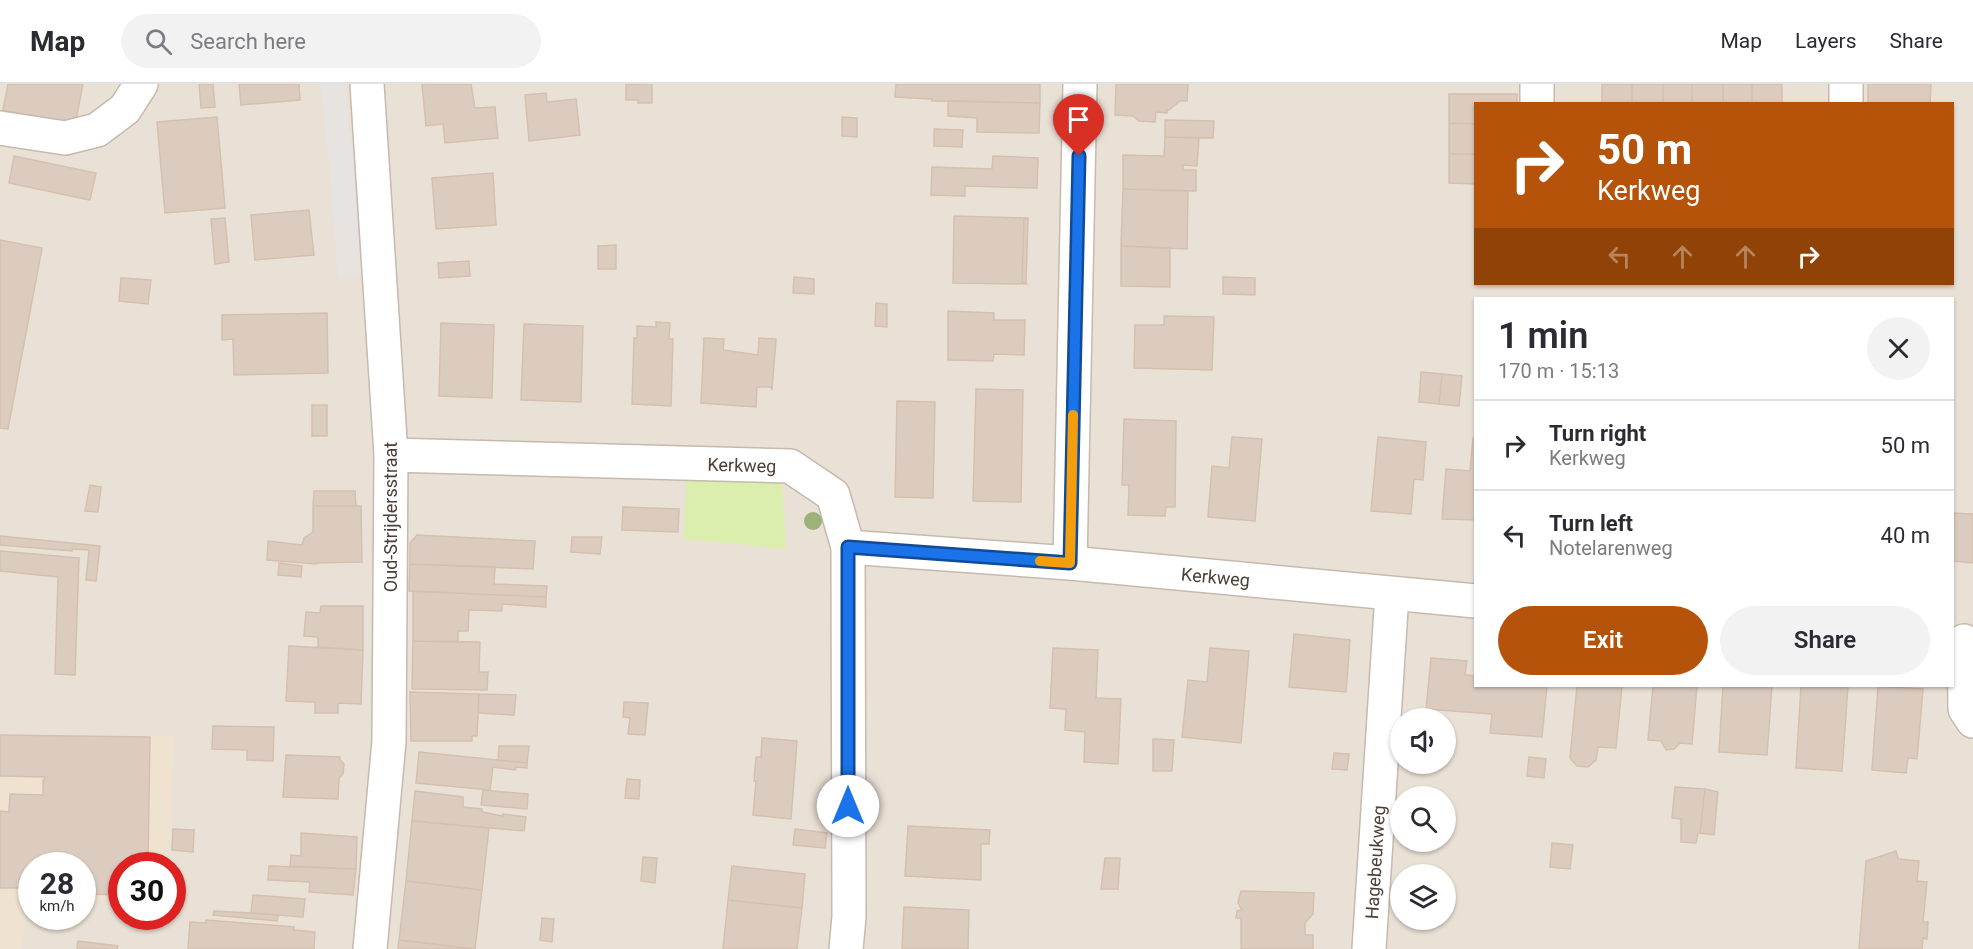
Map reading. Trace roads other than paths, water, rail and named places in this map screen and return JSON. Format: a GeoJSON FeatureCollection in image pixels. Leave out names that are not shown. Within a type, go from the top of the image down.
{"type":"FeatureCollection","features":[{"type":"Feature","properties":{"kind":"street"},"geometry":{"type":"LineString","coordinates":[[0,128],[65,138],[97,130],[125,109],[141,84]]}},
{"type":"Feature","properties":{"kind":"street","name":"Oud-Strijdersstraat"},"geometry":{"type":"LineString","coordinates":[[367,84],[391,456],[389,741],[370,949]]}},
{"type":"Feature","properties":{"kind":"street"},"geometry":{"type":"LineString","coordinates":[[1070,563],[1080,84]]}},
{"type":"Feature","properties":{"kind":"street"},"geometry":{"type":"LineString","coordinates":[[1537,84],[1537,102]]}},
{"type":"Feature","properties":{"kind":"street"},"geometry":{"type":"LineString","coordinates":[[1846,84],[1846,102]]}},
{"type":"Feature","properties":{"kind":"street","name":"Kerkweg"},"geometry":{"type":"LineString","coordinates":[[391,456],[789,466],[833,495],[848,547],[1070,563],[1474,601]]}},
{"type":"Feature","properties":{"kind":"street"},"geometry":{"type":"LineString","coordinates":[[846,949],[849,917],[848,547]]}},
{"type":"Feature","properties":{"kind":"street","name":"Hagebeukweg"},"geometry":{"type":"LineString","coordinates":[[1369,949],[1392,594]]}},
{"type":"Feature","properties":{"kind":"street"},"geometry":{"type":"LineString","coordinates":[[1963,641],[1965,709],[1973,721]]}}]}
